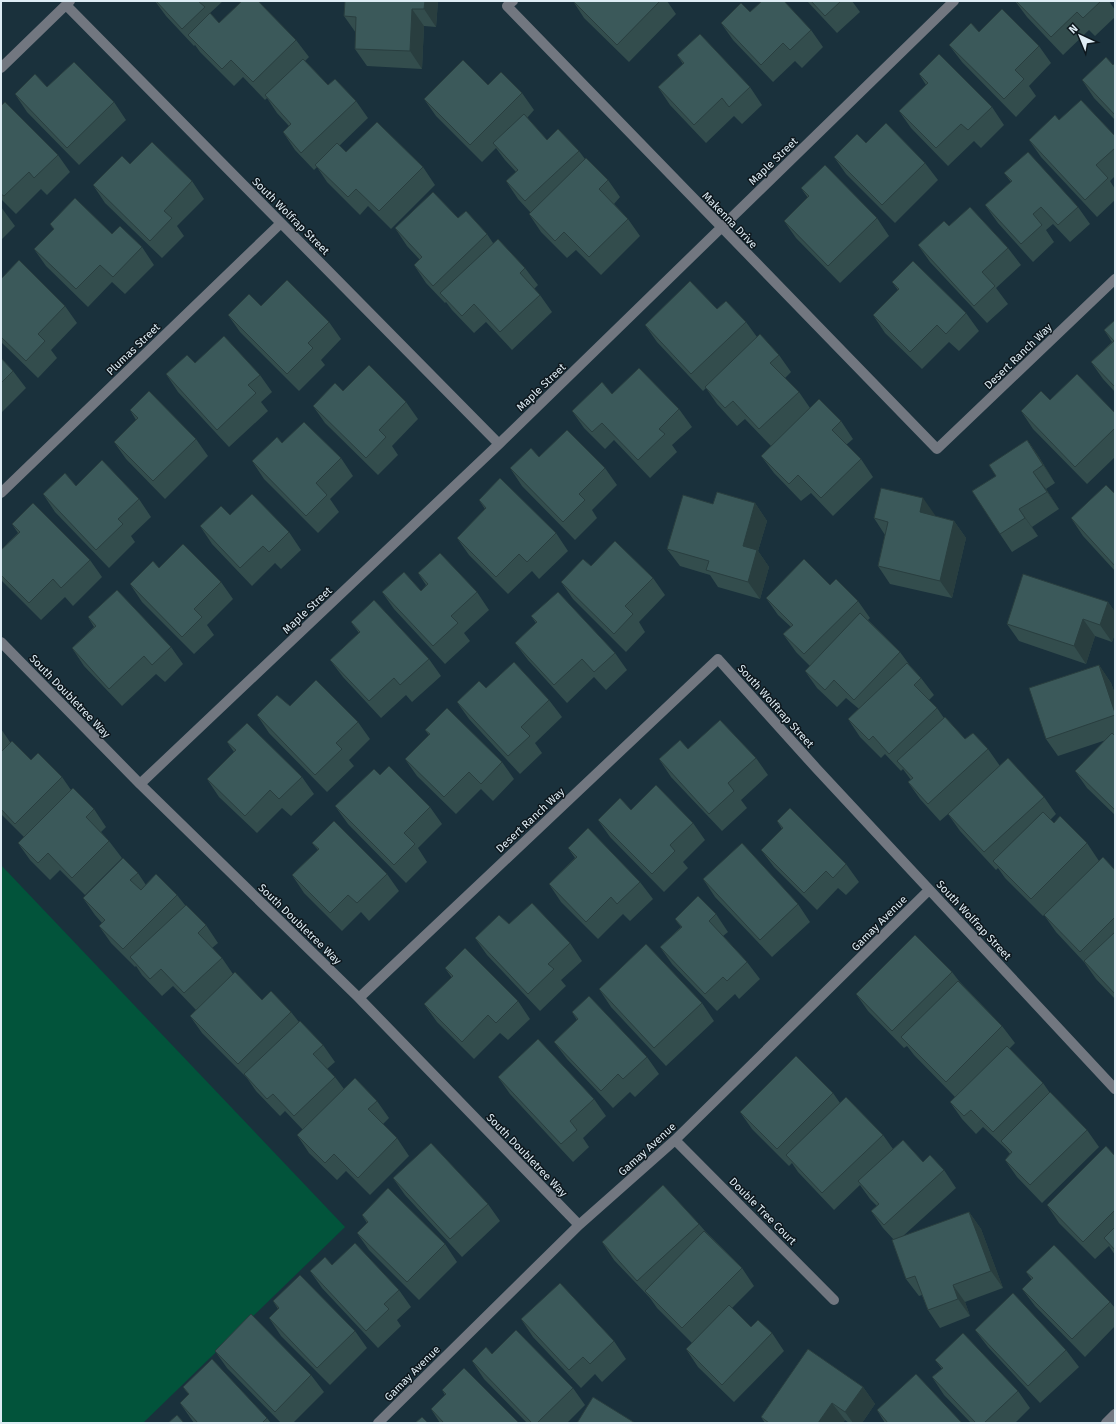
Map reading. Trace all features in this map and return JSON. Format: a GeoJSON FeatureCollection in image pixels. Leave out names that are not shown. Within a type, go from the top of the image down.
{"type":"FeatureCollection","features":[{"type":"Feature","properties":{"kind":"street","name":"Maple Street"},"geometry":{"type":"LineString","coordinates":[[140,784],[499,444],[954,1]]}},
{"type":"Feature","properties":{"kind":"street"},"geometry":{"type":"LineString","coordinates":[[1,68],[68,3]]}},
{"type":"Feature","properties":{"kind":"street","name":"South Wolfrap Street"},"geometry":{"type":"LineString","coordinates":[[68,3],[281,223],[499,444]]}},
{"type":"Feature","properties":{"kind":"street","name":"Makenna Drive"},"geometry":{"type":"LineString","coordinates":[[510,4],[721,228],[937,450]]}},
{"type":"Feature","properties":{"kind":"street","name":"Plumas Street"},"geometry":{"type":"LineString","coordinates":[[1,494],[281,223]]}},
{"type":"Feature","properties":{"kind":"street","name":"Desert Ranch Way"},"geometry":{"type":"LineString","coordinates":[[937,450],[1115,279]]}},
{"type":"Feature","properties":{"kind":"street","name":"South Doubletree Way"},"geometry":{"type":"LineString","coordinates":[[1,642],[140,784],[359,998],[579,1225]]}},
{"type":"Feature","properties":{"kind":"street","name":"Desert Ranch Way"},"geometry":{"type":"LineString","coordinates":[[359,998],[718,659]]}},
{"type":"Feature","properties":{"kind":"street","name":"South Wolftrap Street"},"geometry":{"type":"LineString","coordinates":[[718,659],[816,768]]}},
{"type":"Feature","properties":{"kind":"street","name":"South Wolfrap Street"},"geometry":{"type":"LineString","coordinates":[[816,768],[1115,1089]]}},
{"type":"Feature","properties":{"kind":"street","name":"Gamay Avenue"},"geometry":{"type":"LineString","coordinates":[[378,1423],[579,1225],[675,1140],[930,890]]}},
{"type":"Feature","properties":{"kind":"street","name":"Double Tree Court"},"geometry":{"type":"LineString","coordinates":[[675,1140],[834,1300]]}},
{"type":"Feature","properties":{"kind":"street"},"geometry":{"type":"LineString","coordinates":[[1106,1423],[1115,1414]]}},
{"type":"Feature","properties":{"kind":"green space"},"geometry":{"type":"Polygon","coordinates":[[[1,865],[345,1227],[143,1423],[1,1423],[1,865]]]}},
{"type":"Feature","properties":{"kind":"building"},"geometry":{"type":"Polygon","coordinates":[[[156,1],[198,1],[205,7],[182,29],[156,1]]]}},
{"type":"Feature","properties":{"kind":"building"},"geometry":{"type":"Polygon","coordinates":[[[242,1],[258,1],[296,40],[253,82],[231,60],[222,69],[188,35],[210,13],[219,23],[242,1]]]}},
{"type":"Feature","properties":{"kind":"building"},"geometry":{"type":"Polygon","coordinates":[[[345,1],[425,1],[424,9],[412,9],[410,51],[355,49],[356,17],[344,16],[345,1]]]}},
{"type":"Feature","properties":{"kind":"building"},"geometry":{"type":"Polygon","coordinates":[[[573,1],[660,1],[617,45],[573,1]]]}},
{"type":"Feature","properties":{"kind":"building"},"geometry":{"type":"Polygon","coordinates":[[[762,1],[784,1],[811,30],[790,50],[783,43],[761,65],[721,23],[741,3],[750,12],[762,1]]]}},
{"type":"Feature","properties":{"kind":"building"},"geometry":{"type":"Polygon","coordinates":[[[811,1],[841,1],[825,16],[811,1]]]}},
{"type":"Feature","properties":{"kind":"building"},"geometry":{"type":"Polygon","coordinates":[[[1016,1],[1101,1],[1083,18],[1077,12],[1051,37],[1016,1]]]}},
{"type":"Feature","properties":{"kind":"building"},"geometry":{"type":"Polygon","coordinates":[[[1002,9],[1039,46],[1015,70],[1024,79],[1004,99],[949,45],[971,23],[979,32],[1002,9]]]}},
{"type":"Feature","properties":{"kind":"building"},"geometry":{"type":"Polygon","coordinates":[[[700,34],[750,87],[729,107],[722,98],[694,125],[658,87],[684,63],[677,55],[700,34]]]}},
{"type":"Feature","properties":{"kind":"building"},"geometry":{"type":"Polygon","coordinates":[[[939,54],[992,107],[968,130],[961,124],[936,148],[899,111],[928,83],[919,74],[939,54]]]}},
{"type":"Feature","properties":{"kind":"building"},"geometry":{"type":"Polygon","coordinates":[[[1106,57],[1113,65],[1115,63],[1115,115],[1082,80],[1106,57]]]}},
{"type":"Feature","properties":{"kind":"building"},"geometry":{"type":"Polygon","coordinates":[[[303,59],[328,85],[335,79],[356,101],[301,153],[283,132],[291,124],[265,95],[303,59]]]}},
{"type":"Feature","properties":{"kind":"building"},"geometry":{"type":"Polygon","coordinates":[[[463,60],[488,85],[501,72],[522,93],[470,145],[424,99],[463,60]]]}},
{"type":"Feature","properties":{"kind":"building"},"geometry":{"type":"Polygon","coordinates":[[[74,62],[114,102],[67,148],[15,94],[35,74],[47,87],[74,62]]]}},
{"type":"Feature","properties":{"kind":"building"},"geometry":{"type":"Polygon","coordinates":[[[1081,100],[1115,136],[1115,148],[1096,165],[1108,178],[1085,200],[1029,140],[1055,115],[1059,120],[1081,100]]]}},
{"type":"Feature","properties":{"kind":"building"},"geometry":{"type":"Polygon","coordinates":[[[5,102],[58,155],[34,178],[29,172],[4,196],[1,194],[1,106],[5,102]]]}},
{"type":"Feature","properties":{"kind":"building"},"geometry":{"type":"Polygon","coordinates":[[[524,114],[547,140],[558,129],[579,151],[525,201],[506,181],[518,170],[493,143],[524,114]]]}},
{"type":"Feature","properties":{"kind":"building"},"geometry":{"type":"Polygon","coordinates":[[[377,122],[423,167],[379,211],[356,189],[348,197],[315,165],[337,143],[346,152],[377,122]]]}},
{"type":"Feature","properties":{"kind":"building"},"geometry":{"type":"Polygon","coordinates":[[[886,123],[925,163],[882,205],[834,157],[857,134],[866,143],[886,123]]]}},
{"type":"Feature","properties":{"kind":"building"},"geometry":{"type":"Polygon","coordinates":[[[152,142],[192,181],[164,211],[172,218],[150,241],[93,185],[122,156],[130,164],[152,142]]]}},
{"type":"Feature","properties":{"kind":"building"},"geometry":{"type":"Polygon","coordinates":[[[1028,152],[1078,207],[1058,225],[1041,207],[1033,214],[1042,225],[1021,244],[985,205],[1012,181],[1004,173],[1028,152]]]}},
{"type":"Feature","properties":{"kind":"building"},"geometry":{"type":"Polygon","coordinates":[[[586,158],[608,180],[599,189],[628,219],[589,257],[564,232],[555,241],[529,214],[586,158]]]}},
{"type":"Feature","properties":{"kind":"building"},"geometry":{"type":"Polygon","coordinates":[[[825,165],[877,218],[828,266],[784,221],[809,196],[801,188],[825,165]]]}},
{"type":"Feature","properties":{"kind":"building"},"geometry":{"type":"Polygon","coordinates":[[[433,192],[458,218],[466,211],[487,234],[433,286],[414,265],[422,257],[395,228],[433,192]]]}},
{"type":"Feature","properties":{"kind":"building"},"geometry":{"type":"Polygon","coordinates":[[[75,198],[112,234],[120,226],[142,247],[113,277],[100,265],[76,289],[34,249],[54,229],[50,224],[75,198]]]}},
{"type":"Feature","properties":{"kind":"building"},"geometry":{"type":"Polygon","coordinates":[[[970,207],[1008,248],[982,272],[995,286],[974,306],[918,245],[944,221],[949,226],[970,207]]]}},
{"type":"Feature","properties":{"kind":"building"},"geometry":{"type":"Polygon","coordinates":[[[498,239],[525,268],[520,273],[540,295],[500,332],[474,304],[462,316],[440,293],[498,239]]]}},
{"type":"Feature","properties":{"kind":"building"},"geometry":{"type":"Polygon","coordinates":[[[19,260],[65,306],[38,334],[45,341],[26,361],[1,337],[1,279],[19,260]]]}},
{"type":"Feature","properties":{"kind":"building"},"geometry":{"type":"Polygon","coordinates":[[[913,261],[966,313],[946,334],[937,325],[910,352],[873,315],[899,289],[892,282],[913,261]]]}},
{"type":"Feature","properties":{"kind":"building"},"geometry":{"type":"Polygon","coordinates":[[[287,280],[329,322],[308,343],[313,348],[287,374],[228,315],[249,294],[261,306],[287,280]]]}},
{"type":"Feature","properties":{"kind":"building"},"geometry":{"type":"Polygon","coordinates":[[[690,281],[717,309],[726,301],[746,322],[691,374],[645,325],[690,281]]]}},
{"type":"Feature","properties":{"kind":"building"},"geometry":{"type":"Polygon","coordinates":[[[1115,320],[1115,387],[1091,362],[1114,341],[1104,330],[1115,320]]]}},
{"type":"Feature","properties":{"kind":"building"},"geometry":{"type":"Polygon","coordinates":[[[760,334],[779,355],[770,363],[799,392],[759,429],[733,401],[725,408],[705,387],[760,334]]]}},
{"type":"Feature","properties":{"kind":"building"},"geometry":{"type":"Polygon","coordinates":[[[224,336],[260,375],[248,385],[256,393],[217,430],[166,374],[187,355],[195,363],[224,336]]]}},
{"type":"Feature","properties":{"kind":"building"},"geometry":{"type":"Polygon","coordinates":[[[1,358],[13,371],[1,383],[1,358]]]}},
{"type":"Feature","properties":{"kind":"building"},"geometry":{"type":"Polygon","coordinates":[[[369,365],[406,402],[379,430],[386,437],[366,458],[313,406],[335,383],[343,391],[369,365]]]}},
{"type":"Feature","properties":{"kind":"building"},"geometry":{"type":"Polygon","coordinates":[[[639,368],[679,409],[659,429],[665,434],[638,460],[602,423],[592,432],[572,411],[602,382],[612,394],[639,368]]]}},
{"type":"Feature","properties":{"kind":"building"},"geometry":{"type":"Polygon","coordinates":[[[1077,374],[1115,413],[1115,428],[1075,467],[1021,411],[1041,391],[1050,400],[1077,374]]]}},
{"type":"Feature","properties":{"kind":"building"},"geometry":{"type":"Polygon","coordinates":[[[149,391],[196,439],[153,481],[114,442],[138,418],[130,410],[149,391]]]}},
{"type":"Feature","properties":{"kind":"building"},"geometry":{"type":"Polygon","coordinates":[[[819,399],[841,421],[832,430],[861,459],[821,498],[798,475],[789,484],[761,456],[819,399]]]}},
{"type":"Feature","properties":{"kind":"building"},"geometry":{"type":"Polygon","coordinates":[[[304,422],[341,458],[316,483],[327,495],[306,516],[252,461],[277,437],[282,443],[304,422]]]}},
{"type":"Feature","properties":{"kind":"building"},"geometry":{"type":"Polygon","coordinates":[[[567,430],[605,468],[579,494],[585,500],[563,522],[510,468],[531,448],[539,457],[567,430]]]}},
{"type":"Feature","properties":{"kind":"building"},"geometry":{"type":"Polygon","coordinates":[[[1027,440],[1043,465],[1033,472],[1047,492],[1019,509],[1025,518],[1000,534],[972,491],[996,476],[989,465],[1027,440]]]}},
{"type":"Feature","properties":{"kind":"building"},"geometry":{"type":"Polygon","coordinates":[[[102,460],[139,499],[118,519],[123,524],[96,550],[43,494],[65,473],[76,486],[102,460]]]}},
{"type":"Feature","properties":{"kind":"building"},"geometry":{"type":"Polygon","coordinates":[[[500,478],[556,533],[527,562],[519,554],[496,577],[457,538],[486,508],[479,500],[500,478]]]}},
{"type":"Feature","properties":{"kind":"building"},"geometry":{"type":"Polygon","coordinates":[[[1106,485],[1115,494],[1115,566],[1071,518],[1106,485]]]}},
{"type":"Feature","properties":{"kind":"building"},"geometry":{"type":"Polygon","coordinates":[[[881,488],[923,498],[920,512],[954,521],[940,581],[878,566],[888,522],[874,518],[881,488]]]}},
{"type":"Feature","properties":{"kind":"building"},"geometry":{"type":"Polygon","coordinates":[[[717,492],[755,503],[743,546],[757,550],[748,582],[706,570],[709,561],[667,549],[683,495],[713,504],[717,492]]]}},
{"type":"Feature","properties":{"kind":"building"},"geometry":{"type":"Polygon","coordinates":[[[252,494],[289,532],[269,552],[263,546],[240,568],[200,526],[221,506],[230,515],[252,494]]]}},
{"type":"Feature","properties":{"kind":"building"},"geometry":{"type":"Polygon","coordinates":[[[33,503],[90,560],[61,588],[53,579],[29,603],[1,575],[1,550],[20,532],[12,524],[33,503]]]}},
{"type":"Feature","properties":{"kind":"building"},"geometry":{"type":"Polygon","coordinates":[[[615,541],[653,578],[625,606],[633,614],[614,634],[561,582],[583,559],[591,566],[615,541]]]}},
{"type":"Feature","properties":{"kind":"building"},"geometry":{"type":"Polygon","coordinates":[[[183,544],[221,582],[194,609],[202,617],[182,637],[130,584],[153,561],[159,568],[183,544]]]}},
{"type":"Feature","properties":{"kind":"building"},"geometry":{"type":"Polygon","coordinates":[[[440,553],[477,592],[451,616],[458,623],[433,646],[382,592],[404,572],[421,591],[428,584],[418,573],[440,553]]]}},
{"type":"Feature","properties":{"kind":"building"},"geometry":{"type":"Polygon","coordinates":[[[804,559],[830,585],[836,579],[858,601],[804,654],[783,634],[793,625],[766,598],[804,559]]]}},
{"type":"Feature","properties":{"kind":"building"},"geometry":{"type":"Polygon","coordinates":[[[1023,574],[1108,602],[1100,625],[1083,619],[1074,646],[1007,624],[1023,574]]]}},
{"type":"Feature","properties":{"kind":"building"},"geometry":{"type":"Polygon","coordinates":[[[117,590],[171,647],[152,665],[144,656],[109,689],[72,648],[96,626],[88,617],[117,590]]]}},
{"type":"Feature","properties":{"kind":"building"},"geometry":{"type":"Polygon","coordinates":[[[558,592],[615,653],[594,672],[582,659],[554,685],[515,643],[537,622],[531,616],[558,592]]]}},
{"type":"Feature","properties":{"kind":"building"},"geometry":{"type":"Polygon","coordinates":[[[374,600],[429,659],[400,685],[394,678],[369,701],[330,660],[360,632],[351,622],[374,600]]]}},
{"type":"Feature","properties":{"kind":"building"},"geometry":{"type":"Polygon","coordinates":[[[860,613],[900,652],[854,700],[834,680],[825,690],[805,671],[860,613]]]}},
{"type":"Feature","properties":{"kind":"building"},"geometry":{"type":"Polygon","coordinates":[[[514,662],[549,700],[521,727],[530,736],[508,756],[457,702],[479,681],[486,688],[514,662]]]}},
{"type":"Feature","properties":{"kind":"building"},"geometry":{"type":"Polygon","coordinates":[[[907,663],[921,678],[914,685],[937,708],[889,754],[873,736],[869,740],[848,719],[907,663]]]}},
{"type":"Feature","properties":{"kind":"building"},"geometry":{"type":"Polygon","coordinates":[[[1099,665],[1115,715],[1046,739],[1029,688],[1099,665]]]}},
{"type":"Feature","properties":{"kind":"building"},"geometry":{"type":"Polygon","coordinates":[[[316,680],[358,722],[336,743],[342,749],[315,775],[257,715],[277,695],[290,706],[316,680]]]}},
{"type":"Feature","properties":{"kind":"building"},"geometry":{"type":"Polygon","coordinates":[[[447,708],[502,762],[481,784],[469,772],[444,797],[405,759],[430,734],[425,730],[447,708]]]}},
{"type":"Feature","properties":{"kind":"building"},"geometry":{"type":"Polygon","coordinates":[[[945,717],[965,739],[973,733],[988,749],[928,804],[908,782],[913,778],[897,761],[945,717]]]}},
{"type":"Feature","properties":{"kind":"building"},"geometry":{"type":"Polygon","coordinates":[[[720,720],[756,758],[728,783],[734,791],[709,814],[659,759],[680,740],[688,749],[720,720]]]}},
{"type":"Feature","properties":{"kind":"building"},"geometry":{"type":"Polygon","coordinates":[[[247,723],[302,777],[279,799],[270,790],[245,816],[207,779],[236,750],[227,742],[247,723]]]}},
{"type":"Feature","properties":{"kind":"building"},"geometry":{"type":"Polygon","coordinates":[[[1112,733],[1115,736],[1115,810],[1075,771],[1112,733]]]}},
{"type":"Feature","properties":{"kind":"building"},"geometry":{"type":"Polygon","coordinates":[[[12,741],[31,760],[38,753],[62,777],[15,824],[1,809],[1,752],[12,741]]]}},
{"type":"Feature","properties":{"kind":"building"},"geometry":{"type":"Polygon","coordinates":[[[1008,758],[1044,797],[984,852],[948,814],[1008,758]]]}},
{"type":"Feature","properties":{"kind":"building"},"geometry":{"type":"Polygon","coordinates":[[[389,766],[430,807],[404,833],[415,844],[394,865],[335,806],[374,769],[380,775],[389,766]]]}},
{"type":"Feature","properties":{"kind":"building"},"geometry":{"type":"Polygon","coordinates":[[[656,785],[693,823],[670,845],[675,851],[652,874],[598,820],[620,798],[631,810],[656,785]]]}},
{"type":"Feature","properties":{"kind":"building"},"geometry":{"type":"Polygon","coordinates":[[[73,788],[94,809],[86,817],[109,841],[72,878],[48,853],[38,863],[18,843],[73,788]]]}},
{"type":"Feature","properties":{"kind":"building"},"geometry":{"type":"Polygon","coordinates":[[[790,808],[846,864],[833,878],[826,871],[804,893],[761,850],[783,828],[777,821],[790,808]]]}},
{"type":"Feature","properties":{"kind":"building"},"geometry":{"type":"Polygon","coordinates":[[[1043,812],[1054,823],[1060,816],[1087,843],[1031,899],[993,861],[1043,812]]]}},
{"type":"Feature","properties":{"kind":"building"},"geometry":{"type":"Polygon","coordinates":[[[334,821],[387,874],[357,903],[348,895],[330,913],[292,875],[319,849],[312,843],[334,821]]]}},
{"type":"Feature","properties":{"kind":"building"},"geometry":{"type":"Polygon","coordinates":[[[588,828],[640,882],[617,904],[611,897],[586,922],[549,884],[577,857],[568,848],[588,828]]]}},
{"type":"Feature","properties":{"kind":"building"},"geometry":{"type":"Polygon","coordinates":[[[742,843],[798,904],[760,940],[703,879],[742,843]]]}},
{"type":"Feature","properties":{"kind":"building"},"geometry":{"type":"Polygon","coordinates":[[[1103,857],[1115,870],[1115,917],[1080,952],[1044,915],[1103,857]]]}},
{"type":"Feature","properties":{"kind":"building"},"geometry":{"type":"Polygon","coordinates":[[[123,858],[138,873],[130,880],[141,890],[156,874],[177,895],[123,949],[99,926],[105,920],[83,898],[123,858]]]}},
{"type":"Feature","properties":{"kind":"building"},"geometry":{"type":"Polygon","coordinates":[[[698,896],[716,914],[709,921],[747,962],[727,981],[723,977],[705,994],[660,947],[682,927],[675,919],[698,896]]]}},
{"type":"Feature","properties":{"kind":"building"},"geometry":{"type":"Polygon","coordinates":[[[532,903],[570,943],[548,964],[554,969],[528,994],[475,938],[499,915],[509,924],[532,903]]]}},
{"type":"Feature","properties":{"kind":"building"},"geometry":{"type":"Polygon","coordinates":[[[186,905],[206,925],[198,933],[222,958],[184,993],[161,969],[150,979],[130,957],[186,905]]]}},
{"type":"Feature","properties":{"kind":"building"},"geometry":{"type":"Polygon","coordinates":[[[1115,932],[1115,994],[1084,961],[1115,932]]]}},
{"type":"Feature","properties":{"kind":"building"},"geometry":{"type":"Polygon","coordinates":[[[915,935],[952,972],[892,1031],[856,994],[915,935]]]}},
{"type":"Feature","properties":{"kind":"building"},"geometry":{"type":"Polygon","coordinates":[[[646,944],[702,1003],[654,1048],[599,989],[646,944]]]}},
{"type":"Feature","properties":{"kind":"building"},"geometry":{"type":"Polygon","coordinates":[[[465,948],[518,1001],[496,1023],[488,1015],[462,1042],[424,1004],[453,976],[445,968],[465,948]]]}},
{"type":"Feature","properties":{"kind":"building"},"geometry":{"type":"Polygon","coordinates":[[[235,972],[262,1000],[271,991],[291,1012],[238,1064],[190,1016],[235,972]]]}},
{"type":"Feature","properties":{"kind":"building"},"geometry":{"type":"Polygon","coordinates":[[[958,981],[1002,1026],[946,1082],[901,1037],[958,981]]]}},
{"type":"Feature","properties":{"kind":"building"},"geometry":{"type":"Polygon","coordinates":[[[589,996],[647,1057],[623,1079],[618,1074],[601,1091],[554,1042],[578,1019],[572,1012],[589,996]]]}},
{"type":"Feature","properties":{"kind":"building"},"geometry":{"type":"Polygon","coordinates":[[[300,1021],[323,1045],[313,1054],[335,1077],[294,1116],[273,1094],[267,1099],[244,1074],[300,1021]]]}},
{"type":"Feature","properties":{"kind":"building"},"geometry":{"type":"Polygon","coordinates":[[[538,1039],[594,1099],[570,1121],[577,1130],[561,1144],[498,1077],[538,1039]]]}},
{"type":"Feature","properties":{"kind":"building"},"geometry":{"type":"Polygon","coordinates":[[[1007,1046],[1043,1083],[993,1132],[971,1110],[964,1116],[950,1102],[1007,1046]]]}},
{"type":"Feature","properties":{"kind":"building"},"geometry":{"type":"Polygon","coordinates":[[[796,1056],[833,1093],[777,1149],[740,1112],[796,1056]]]}},
{"type":"Feature","properties":{"kind":"building"},"geometry":{"type":"Polygon","coordinates":[[[355,1078],[377,1101],[368,1109],[397,1138],[358,1178],[334,1154],[325,1163],[297,1135],[355,1078]]]}},
{"type":"Feature","properties":{"kind":"building"},"geometry":{"type":"Polygon","coordinates":[[[1050,1092],[1087,1130],[1030,1185],[1005,1160],[1012,1152],[1001,1141],[1050,1092]]]}},
{"type":"Feature","properties":{"kind":"building"},"geometry":{"type":"Polygon","coordinates":[[[846,1097],[883,1135],[822,1193],[786,1155],[846,1097]]]}},
{"type":"Feature","properties":{"kind":"building"},"geometry":{"type":"Polygon","coordinates":[[[903,1140],[923,1162],[930,1155],[944,1170],[884,1225],[871,1211],[879,1204],[858,1181],[903,1140]]]}},
{"type":"Feature","properties":{"kind":"building"},"geometry":{"type":"Polygon","coordinates":[[[431,1143],[488,1204],[450,1239],[393,1178],[431,1143]]]}},
{"type":"Feature","properties":{"kind":"building"},"geometry":{"type":"Polygon","coordinates":[[[1106,1146],[1115,1156],[1115,1210],[1083,1242],[1047,1205],[1106,1146]]]}},
{"type":"Feature","properties":{"kind":"building"},"geometry":{"type":"Polygon","coordinates":[[[663,1185],[699,1224],[637,1281],[602,1242],[663,1185]]]}},
{"type":"Feature","properties":{"kind":"building"},"geometry":{"type":"Polygon","coordinates":[[[388,1188],[445,1244],[407,1282],[357,1233],[368,1222],[362,1215],[388,1188]]]}},
{"type":"Feature","properties":{"kind":"building"},"geometry":{"type":"Polygon","coordinates":[[[969,1212],[991,1271],[953,1285],[958,1299],[928,1310],[915,1276],[906,1279],[892,1240],[969,1212]]]}},
{"type":"Feature","properties":{"kind":"building"},"geometry":{"type":"Polygon","coordinates":[[[1115,1227],[1115,1250],[1104,1238],[1115,1227]]]}},
{"type":"Feature","properties":{"kind":"building"},"geometry":{"type":"Polygon","coordinates":[[[704,1231],[742,1268],[682,1328],[645,1291],[704,1231]]]}},
{"type":"Feature","properties":{"kind":"building"},"geometry":{"type":"Polygon","coordinates":[[[355,1243],[399,1290],[384,1304],[389,1309],[366,1331],[310,1271],[325,1257],[332,1265],[355,1243]]]}},
{"type":"Feature","properties":{"kind":"building"},"geometry":{"type":"Polygon","coordinates":[[[1054,1245],[1110,1302],[1072,1339],[1022,1289],[1033,1278],[1026,1272],[1054,1245]]]}},
{"type":"Feature","properties":{"kind":"building"},"geometry":{"type":"Polygon","coordinates":[[[300,1275],[355,1331],[317,1368],[269,1318],[279,1308],[273,1301],[300,1275]]]}},
{"type":"Feature","properties":{"kind":"building"},"geometry":{"type":"Polygon","coordinates":[[[560,1283],[614,1341],[590,1364],[583,1357],[569,1370],[521,1319],[560,1283]]]}},
{"type":"Feature","properties":{"kind":"building"},"geometry":{"type":"Polygon","coordinates":[[[1013,1293],[1066,1350],[1028,1386],[975,1330],[1013,1293]]]}},
{"type":"Feature","properties":{"kind":"building"},"geometry":{"type":"Polygon","coordinates":[[[729,1305],[751,1327],[758,1320],[772,1333],[722,1385],[686,1349],[729,1305]]]}},
{"type":"Feature","properties":{"kind":"building"},"geometry":{"type":"Polygon","coordinates":[[[251,1314],[311,1375],[275,1412],[215,1351],[251,1314]]]}},
{"type":"Feature","properties":{"kind":"building"},"geometry":{"type":"Polygon","coordinates":[[[516,1330],[573,1388],[537,1423],[532,1423],[472,1361],[486,1347],[492,1354],[516,1330]]]}},
{"type":"Feature","properties":{"kind":"building"},"geometry":{"type":"Polygon","coordinates":[[[963,1333],[1018,1391],[984,1423],[976,1423],[932,1377],[943,1368],[935,1360],[963,1333]]]}},
{"type":"Feature","properties":{"kind":"building"},"geometry":{"type":"Polygon","coordinates":[[[808,1349],[863,1387],[845,1412],[832,1403],[818,1423],[769,1423],[761,1417],[808,1349]]]}},
{"type":"Feature","properties":{"kind":"building"},"geometry":{"type":"Polygon","coordinates":[[[212,1359],[267,1418],[262,1423],[198,1423],[180,1403],[189,1394],[183,1387],[212,1359]]]}},
{"type":"Feature","properties":{"kind":"building"},"geometry":{"type":"Polygon","coordinates":[[[464,1368],[519,1423],[444,1423],[431,1409],[446,1394],[442,1390],[464,1368]]]}},
{"type":"Feature","properties":{"kind":"building"},"geometry":{"type":"Polygon","coordinates":[[[916,1374],[962,1423],[888,1423],[877,1410],[916,1374]]]}},
{"type":"Feature","properties":{"kind":"building"},"geometry":{"type":"Polygon","coordinates":[[[593,1397],[635,1423],[577,1423],[593,1397]]]}},
{"type":"Feature","properties":{"kind":"building"},"geometry":{"type":"Polygon","coordinates":[[[177,1415],[184,1423],[168,1423],[177,1415]]]}},
{"type":"Feature","properties":{"kind":"building"},"geometry":{"type":"Polygon","coordinates":[[[422,1417],[428,1423],[415,1423],[422,1417]]]}}]}
